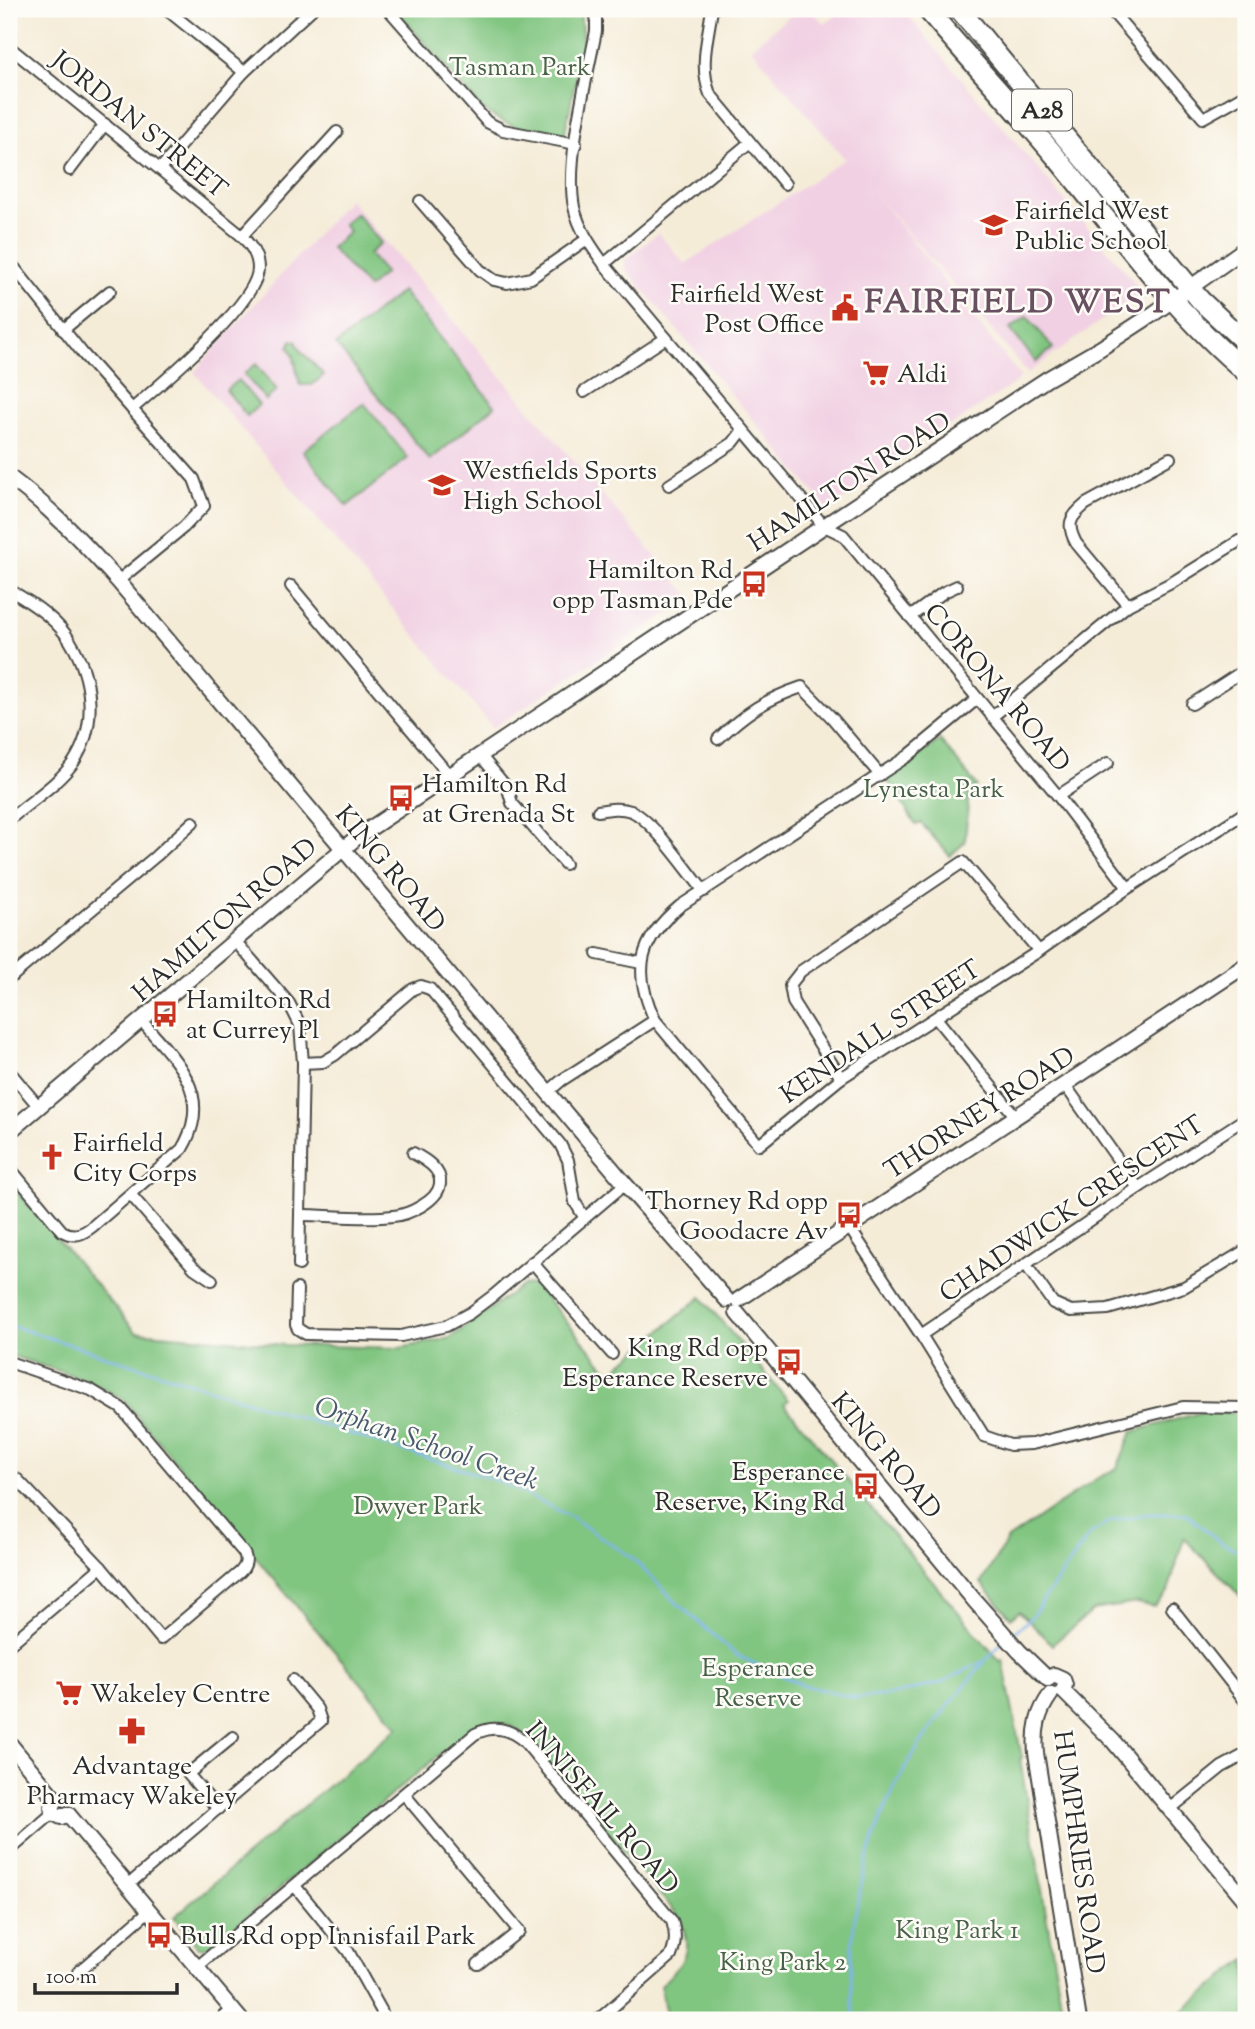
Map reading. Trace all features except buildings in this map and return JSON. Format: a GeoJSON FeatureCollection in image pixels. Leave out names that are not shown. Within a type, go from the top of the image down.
{"type":"FeatureCollection","features":[{"type":"Feature","properties":{"kind":"highway","name":"A28"},"geometry":{"type":"LineString","coordinates":[[927,9],[1055,155],[1173,299],[1212,341],[1246,372]]}},
{"type":"Feature","properties":{"kind":"highway","name":"A28"},"geometry":{"type":"LineString","coordinates":[[958,9],[1189,286],[1246,343]]}},
{"type":"Feature","properties":{"kind":"main road","name":"HAMILTON ROAD"},"geometry":{"type":"LineString","coordinates":[[9,1132],[356,838],[1047,379],[1101,348],[1246,248]]}},
{"type":"Feature","properties":{"kind":"main road","name":"KING ROAD"},"geometry":{"type":"LineString","coordinates":[[9,477],[34,495],[74,532],[118,581],[625,1184],[734,1304],[1000,1629],[1048,1679],[1046,1687],[1057,1693]]}},
{"type":"Feature","properties":{"kind":"main road","name":"THORNEY ROAD"},"geometry":{"type":"LineString","coordinates":[[734,1304],[1246,965]]}},
{"type":"Feature","properties":{"kind":"main road"},"geometry":{"type":"LineString","coordinates":[[1057,1693],[1113,1741],[1246,1901]]}},
{"type":"Feature","properties":{"kind":"main road","name":"HUMPHRIES ROAD"},"geometry":{"type":"LineString","coordinates":[[1057,1693],[1042,1707],[1035,1727],[1035,1744],[1079,2020]]}},
{"type":"Feature","properties":{"kind":"main road"},"geometry":{"type":"LineString","coordinates":[[9,1743],[59,1809],[150,1910],[237,2015]]}},
{"type":"Feature","properties":{"kind":"street"},"geometry":{"type":"LineString","coordinates":[[166,9],[244,72]]}},
{"type":"Feature","properties":{"kind":"street"},"geometry":{"type":"LineString","coordinates":[[161,168],[244,72],[312,9]]}},
{"type":"Feature","properties":{"kind":"street"},"geometry":{"type":"LineString","coordinates":[[388,9],[487,122],[503,130],[576,144]]}},
{"type":"Feature","properties":{"kind":"street","name":"CORONA ROAD"},"geometry":{"type":"LineString","coordinates":[[596,9],[596,31],[571,177],[574,207],[587,239],[604,264],[824,526],[843,535],[1058,796],[1128,888]]}},
{"type":"Feature","properties":{"kind":"street"},"geometry":{"type":"LineString","coordinates":[[712,9],[704,58],[704,79],[710,94],[785,184]]}},
{"type":"Feature","properties":{"kind":"street"},"geometry":{"type":"LineString","coordinates":[[1110,9],[1203,118],[1246,94]]}},
{"type":"Feature","properties":{"kind":"street","name":"JORDAN STREET"},"geometry":{"type":"LineString","coordinates":[[9,47],[242,236]]}},
{"type":"Feature","properties":{"kind":"street"},"geometry":{"type":"LineString","coordinates":[[70,170],[105,124]]}},
{"type":"Feature","properties":{"kind":"street"},"geometry":{"type":"LineString","coordinates":[[132,409],[189,361],[254,286],[258,271],[257,259],[253,248],[242,236],[337,132]]}},
{"type":"Feature","properties":{"kind":"street"},"geometry":{"type":"LineString","coordinates":[[604,264],[750,143]]}},
{"type":"Feature","properties":{"kind":"street"},"geometry":{"type":"LineString","coordinates":[[420,201],[480,271],[494,280],[507,283],[531,278],[587,239]]}},
{"type":"Feature","properties":{"kind":"street"},"geometry":{"type":"LineString","coordinates":[[9,261],[63,330],[194,479],[204,506],[184,527],[118,581]]}},
{"type":"Feature","properties":{"kind":"street"},"geometry":{"type":"LineString","coordinates":[[63,330],[110,291]]}},
{"type":"Feature","properties":{"kind":"street"},"geometry":{"type":"LineString","coordinates":[[584,392],[666,338]]}},
{"type":"Feature","properties":{"kind":"street"},"geometry":{"type":"LineString","coordinates":[[669,485],[733,443],[743,430]]}},
{"type":"Feature","properties":{"kind":"street"},"geometry":{"type":"LineString","coordinates":[[1128,605],[1076,543],[1070,531],[1070,521],[1086,504],[1170,457]]}},
{"type":"Feature","properties":{"kind":"street"},"geometry":{"type":"LineString","coordinates":[[992,717],[1128,605],[1173,582],[1239,541],[1246,540]]}},
{"type":"Feature","properties":{"kind":"street"},"geometry":{"type":"LineString","coordinates":[[291,586],[449,775]]}},
{"type":"Feature","properties":{"kind":"street"},"geometry":{"type":"LineString","coordinates":[[910,617],[944,592],[957,586]]}},
{"type":"Feature","properties":{"kind":"street"},"geometry":{"type":"LineString","coordinates":[[9,590],[40,610],[70,640],[86,677],[90,697],[90,720],[82,748],[71,766],[9,820]]}},
{"type":"Feature","properties":{"kind":"street"},"geometry":{"type":"LineString","coordinates":[[1192,704],[1246,669]]}},
{"type":"Feature","properties":{"kind":"street"},"geometry":{"type":"LineString","coordinates":[[718,739],[738,720],[766,701],[802,687],[880,775]]}},
{"type":"Feature","properties":{"kind":"street"},"geometry":{"type":"LineString","coordinates":[[548,1092],[562,1080],[655,1020],[646,1000],[641,963],[650,938],[664,919],[908,756],[977,699]]}},
{"type":"Feature","properties":{"kind":"street"},"geometry":{"type":"LineString","coordinates":[[480,755],[508,789],[512,803],[565,864]]}},
{"type":"Feature","properties":{"kind":"street"},"geometry":{"type":"LineString","coordinates":[[1058,796],[1108,763]]}},
{"type":"Feature","properties":{"kind":"street"},"geometry":{"type":"LineString","coordinates":[[598,811],[624,810],[642,817],[704,891]]}},
{"type":"Feature","properties":{"kind":"street","name":"KENDALL STREET"},"geometry":{"type":"LineString","coordinates":[[655,1020],[759,1144],[841,1078],[1246,812]]}},
{"type":"Feature","properties":{"kind":"street"},"geometry":{"type":"LineString","coordinates":[[9,979],[193,822]]}},
{"type":"Feature","properties":{"kind":"street"},"geometry":{"type":"LineString","coordinates":[[841,1078],[793,1002],[790,985],[801,971],[962,862],[1038,951]]}},
{"type":"Feature","properties":{"kind":"street"},"geometry":{"type":"LineString","coordinates":[[236,942],[289,1003],[300,1026],[303,1063],[299,1265]]}},
{"type":"Feature","properties":{"kind":"street"},"geometry":{"type":"LineString","coordinates":[[597,954],[641,963]]}},
{"type":"Feature","properties":{"kind":"street"},"geometry":{"type":"LineString","coordinates":[[303,1063],[323,1062],[335,1055],[413,989],[421,986],[430,989],[560,1144],[568,1160],[575,1202],[584,1217]]}},
{"type":"Feature","properties":{"kind":"street"},"geometry":{"type":"LineString","coordinates":[[936,1018],[1016,1117]]}},
{"type":"Feature","properties":{"kind":"street"},"geometry":{"type":"LineString","coordinates":[[9,1167],[62,1231],[71,1235],[86,1232],[183,1149],[194,1120],[192,1090],[187,1076],[142,1021]]}},
{"type":"Feature","properties":{"kind":"street"},"geometry":{"type":"LineString","coordinates":[[9,1071],[39,1107]]}},
{"type":"Feature","properties":{"kind":"street"},"geometry":{"type":"LineString","coordinates":[[1065,1085],[1138,1188]]}},
{"type":"Feature","properties":{"kind":"street","name":"CHADWICK CRESCENT"},"geometry":{"type":"LineString","coordinates":[[921,1335],[1246,1118]]}},
{"type":"Feature","properties":{"kind":"street"},"geometry":{"type":"LineString","coordinates":[[300,1215],[394,1216],[412,1211],[437,1193],[440,1185],[439,1176],[432,1165],[413,1153]]}},
{"type":"Feature","properties":{"kind":"street"},"geometry":{"type":"LineString","coordinates":[[297,1289],[296,1325],[302,1332],[401,1336],[437,1330],[470,1313],[625,1184]]}},
{"type":"Feature","properties":{"kind":"street"},"geometry":{"type":"LineString","coordinates":[[131,1195],[194,1268],[212,1280]]}},
{"type":"Feature","properties":{"kind":"street"},"geometry":{"type":"LineString","coordinates":[[849,1227],[984,1436],[1010,1445],[1032,1444],[1183,1406],[1246,1408]]}},
{"type":"Feature","properties":{"kind":"street"},"geometry":{"type":"LineString","coordinates":[[1026,1265],[1053,1303],[1072,1311],[1108,1309],[1184,1287],[1246,1250]]}},
{"type":"Feature","properties":{"kind":"street"},"geometry":{"type":"LineString","coordinates":[[533,1262],[612,1354]]}},
{"type":"Feature","properties":{"kind":"street"},"geometry":{"type":"LineString","coordinates":[[9,1362],[91,1390],[121,1408],[243,1552],[246,1562],[240,1572],[161,1639],[101,1567],[18,1480],[9,1474]]}},
{"type":"Feature","properties":{"kind":"street"},"geometry":{"type":"LineString","coordinates":[[9,1645],[101,1567]]}},
{"type":"Feature","properties":{"kind":"street"},"geometry":{"type":"LineString","coordinates":[[1172,1608],[1246,1702]]}},
{"type":"Feature","properties":{"kind":"street"},"geometry":{"type":"LineString","coordinates":[[128,1885],[321,1721],[317,1709],[293,1680]]}},
{"type":"Feature","properties":{"kind":"street","name":"INNISFAIL ROAD"},"geometry":{"type":"LineString","coordinates":[[197,1967],[467,1740],[483,1730],[500,1728],[513,1732],[524,1741],[672,1921],[676,1932],[671,1956],[598,2020]]}},
{"type":"Feature","properties":{"kind":"street"},"geometry":{"type":"LineString","coordinates":[[218,1809],[188,1774],[233,1737]]}},
{"type":"Feature","properties":{"kind":"street"},"geometry":{"type":"LineString","coordinates":[[1170,1810],[1222,1767],[1246,1754]]}},
{"type":"Feature","properties":{"kind":"street"},"geometry":{"type":"LineString","coordinates":[[404,1794],[519,1931],[478,1964]]}},
{"type":"Feature","properties":{"kind":"street"},"geometry":{"type":"LineString","coordinates":[[9,1850],[59,1809]]}},
{"type":"Feature","properties":{"kind":"street"},"geometry":{"type":"LineString","coordinates":[[295,1886],[348,1951],[384,2020]]}},
{"type":"Feature","properties":{"kind":"street"},"geometry":{"type":"LineString","coordinates":[[78,1972],[150,1910]]}},
{"type":"Feature","properties":{"kind":"street"},"geometry":{"type":"LineString","coordinates":[[220,2020],[237,2015]]}},
{"type":"Feature","properties":{"kind":"shaded area"},"geometry":{"type":"Polygon","coordinates":[[[798,9],[810,9],[825,24],[843,9],[902,9],[1142,291],[1028,373],[870,188],[1021,377],[952,425],[942,426],[903,453],[889,468],[828,509],[625,268],[625,260],[658,233],[685,264],[845,159],[751,48],[798,9]]]}},
{"type":"Feature","properties":{"kind":"shaded area","name":"Westfields Sports High School"},"geometry":{"type":"Polygon","coordinates":[[[349,199],[691,598],[493,728],[194,372],[349,199]]]}},
{"type":"Feature","properties":{"kind":"green space","name":"Tasman Park"},"geometry":{"type":"Polygon","coordinates":[[[395,9],[580,9],[583,43],[564,137],[509,124],[480,107],[395,9]]]}},
{"type":"Feature","properties":{"kind":"green space"},"geometry":{"type":"Polygon","coordinates":[[[356,213],[381,243],[369,254],[385,273],[368,288],[331,248],[349,232],[343,224],[356,213]]]}},
{"type":"Feature","properties":{"kind":"green space"},"geometry":{"type":"Polygon","coordinates":[[[402,291],[495,406],[430,460],[336,345],[402,291]]]}},
{"type":"Feature","properties":{"kind":"green space"},"geometry":{"type":"Polygon","coordinates":[[[1027,316],[1053,348],[1036,362],[1010,329],[1027,316]]]}},
{"type":"Feature","properties":{"kind":"green space"},"geometry":{"type":"Polygon","coordinates":[[[292,340],[296,341],[301,351],[324,375],[312,385],[300,385],[289,347],[292,340]]]}},
{"type":"Feature","properties":{"kind":"green space"},"geometry":{"type":"Polygon","coordinates":[[[256,364],[277,390],[266,400],[244,374],[256,364]]]}},
{"type":"Feature","properties":{"kind":"green space"},"geometry":{"type":"Polygon","coordinates":[[[238,380],[259,405],[247,416],[226,390],[238,380]]]}},
{"type":"Feature","properties":{"kind":"green space"},"geometry":{"type":"Polygon","coordinates":[[[364,403],[408,458],[347,506],[303,451],[364,403]]]}},
{"type":"Feature","properties":{"kind":"green space","name":"Lynesta Park"},"geometry":{"type":"Polygon","coordinates":[[[940,740],[977,786],[969,791],[965,842],[950,856],[921,823],[916,825],[886,778],[940,740]]]}},
{"type":"Feature","properties":{"kind":"green space"},"geometry":{"type":"Polygon","coordinates":[[[9,1182],[136,1332],[285,1345],[400,1348],[450,1338],[523,1285],[535,1284],[610,1373],[701,1297],[788,1400],[784,1404],[978,1636],[1000,1661],[1003,1660],[1022,1758],[1020,1759],[1064,2020],[667,2020],[660,1985],[677,1969],[686,1944],[682,1924],[676,1913],[523,1733],[510,1726],[497,1724],[470,1729],[209,1948],[198,1947],[174,1917],[398,1727],[123,1399],[87,1380],[9,1355],[9,1182]]]}},
{"type":"Feature","properties":{"kind":"green space"},"geometry":{"type":"Polygon","coordinates":[[[1206,1411],[1246,1414],[1246,1602],[1184,1538],[1168,1592],[1154,1607],[1137,1603],[1093,1610],[1052,1645],[1019,1611],[1011,1618],[981,1583],[1008,1539],[1096,1479],[1117,1468],[1132,1432],[1206,1411]]]}},
{"type":"Feature","properties":{"kind":"green space"},"geometry":{"type":"Polygon","coordinates":[[[1246,1959],[1246,2020],[1172,2020],[1246,1959]]]}},
{"type":"Feature","properties":{"kind":"waterway","name":"Orphan School Creek"},"geometry":{"type":"LineString","coordinates":[[9,1325],[502,1482],[571,1517],[632,1558],[677,1603],[736,1655],[802,1685],[856,1698],[890,1695],[938,1684],[986,1660],[1004,1640]]}},
{"type":"Feature","properties":{"kind":"waterway","name":"Orphan School Creek"},"geometry":{"type":"LineString","coordinates":[[1012,1634],[1030,1619],[1091,1533],[1111,1521],[1148,1514],[1186,1514],[1222,1543],[1246,1555]]}},
{"type":"Feature","properties":{"kind":"waterway"},"geometry":{"type":"LineString","coordinates":[[855,2020],[851,1985],[852,1949],[863,1875],[874,1839],[887,1804],[922,1741],[985,1661]]}},
{"type":"Feature","properties":{"kind":"place","name":"Fairfield West Public School"},"geometry":{"type":"Point","coordinates":[994,225]}},
{"type":"Feature","properties":{"kind":"place","name":"Fairfield West Post Office"},"geometry":{"type":"Point","coordinates":[845,308]}},
{"type":"Feature","properties":{"kind":"place","name":"Aldi"},"geometry":{"type":"Point","coordinates":[876,373]}},
{"type":"Feature","properties":{"kind":"place","name":"Westfields Sports High School"},"geometry":{"type":"Point","coordinates":[442,485]}},
{"type":"Feature","properties":{"kind":"place","name":"Hamilton Rd opp Tasman Pde"},"geometry":{"type":"Point","coordinates":[754,584]}},
{"type":"Feature","properties":{"kind":"place","name":"Hamilton Rd at Grenada St"},"geometry":{"type":"Point","coordinates":[401,798]}},
{"type":"Feature","properties":{"kind":"place","name":"Hamilton Rd at Currey Pl"},"geometry":{"type":"Point","coordinates":[165,1014]}},
{"type":"Feature","properties":{"kind":"place","name":"Fairfield City Corps"},"geometry":{"type":"Point","coordinates":[52,1157]}},
{"type":"Feature","properties":{"kind":"place","name":"Thorney Rd opp Goodacre Av"},"geometry":{"type":"Point","coordinates":[849,1215]}},
{"type":"Feature","properties":{"kind":"place","name":"King Rd opp Esperance Reserve"},"geometry":{"type":"Point","coordinates":[789,1362]}},
{"type":"Feature","properties":{"kind":"place","name":"Esperance Reserve, King Rd"},"geometry":{"type":"Point","coordinates":[866,1486]}},
{"type":"Feature","properties":{"kind":"place","name":"Wakeley Centre"},"geometry":{"type":"Point","coordinates":[69,1693]}},
{"type":"Feature","properties":{"kind":"place","name":"Advantage Pharmacy Wakeley"},"geometry":{"type":"Point","coordinates":[132,1731]}},
{"type":"Feature","properties":{"kind":"place","name":"Bulls Rd opp Innisfail Park"},"geometry":{"type":"Point","coordinates":[159,1935]}},
{"type":"Feature","properties":{"kind":"district","name":"FAIRFIELD WEST"},"geometry":{"type":"Point","coordinates":[1018,300]}},
{"type":"Feature","properties":{"kind":"park label","name":"Dwyer Park"},"geometry":{"type":"Point","coordinates":[418,1505]}},
{"type":"Feature","properties":{"kind":"park label","name":"Esperance Reserve"},"geometry":{"type":"Point","coordinates":[758,1682]}},
{"type":"Feature","properties":{"kind":"park label","name":"King Park 1"},"geometry":{"type":"Point","coordinates":[957,1929]}},
{"type":"Feature","properties":{"kind":"park label","name":"King Park 2"},"geometry":{"type":"Point","coordinates":[783,1961]}}]}
